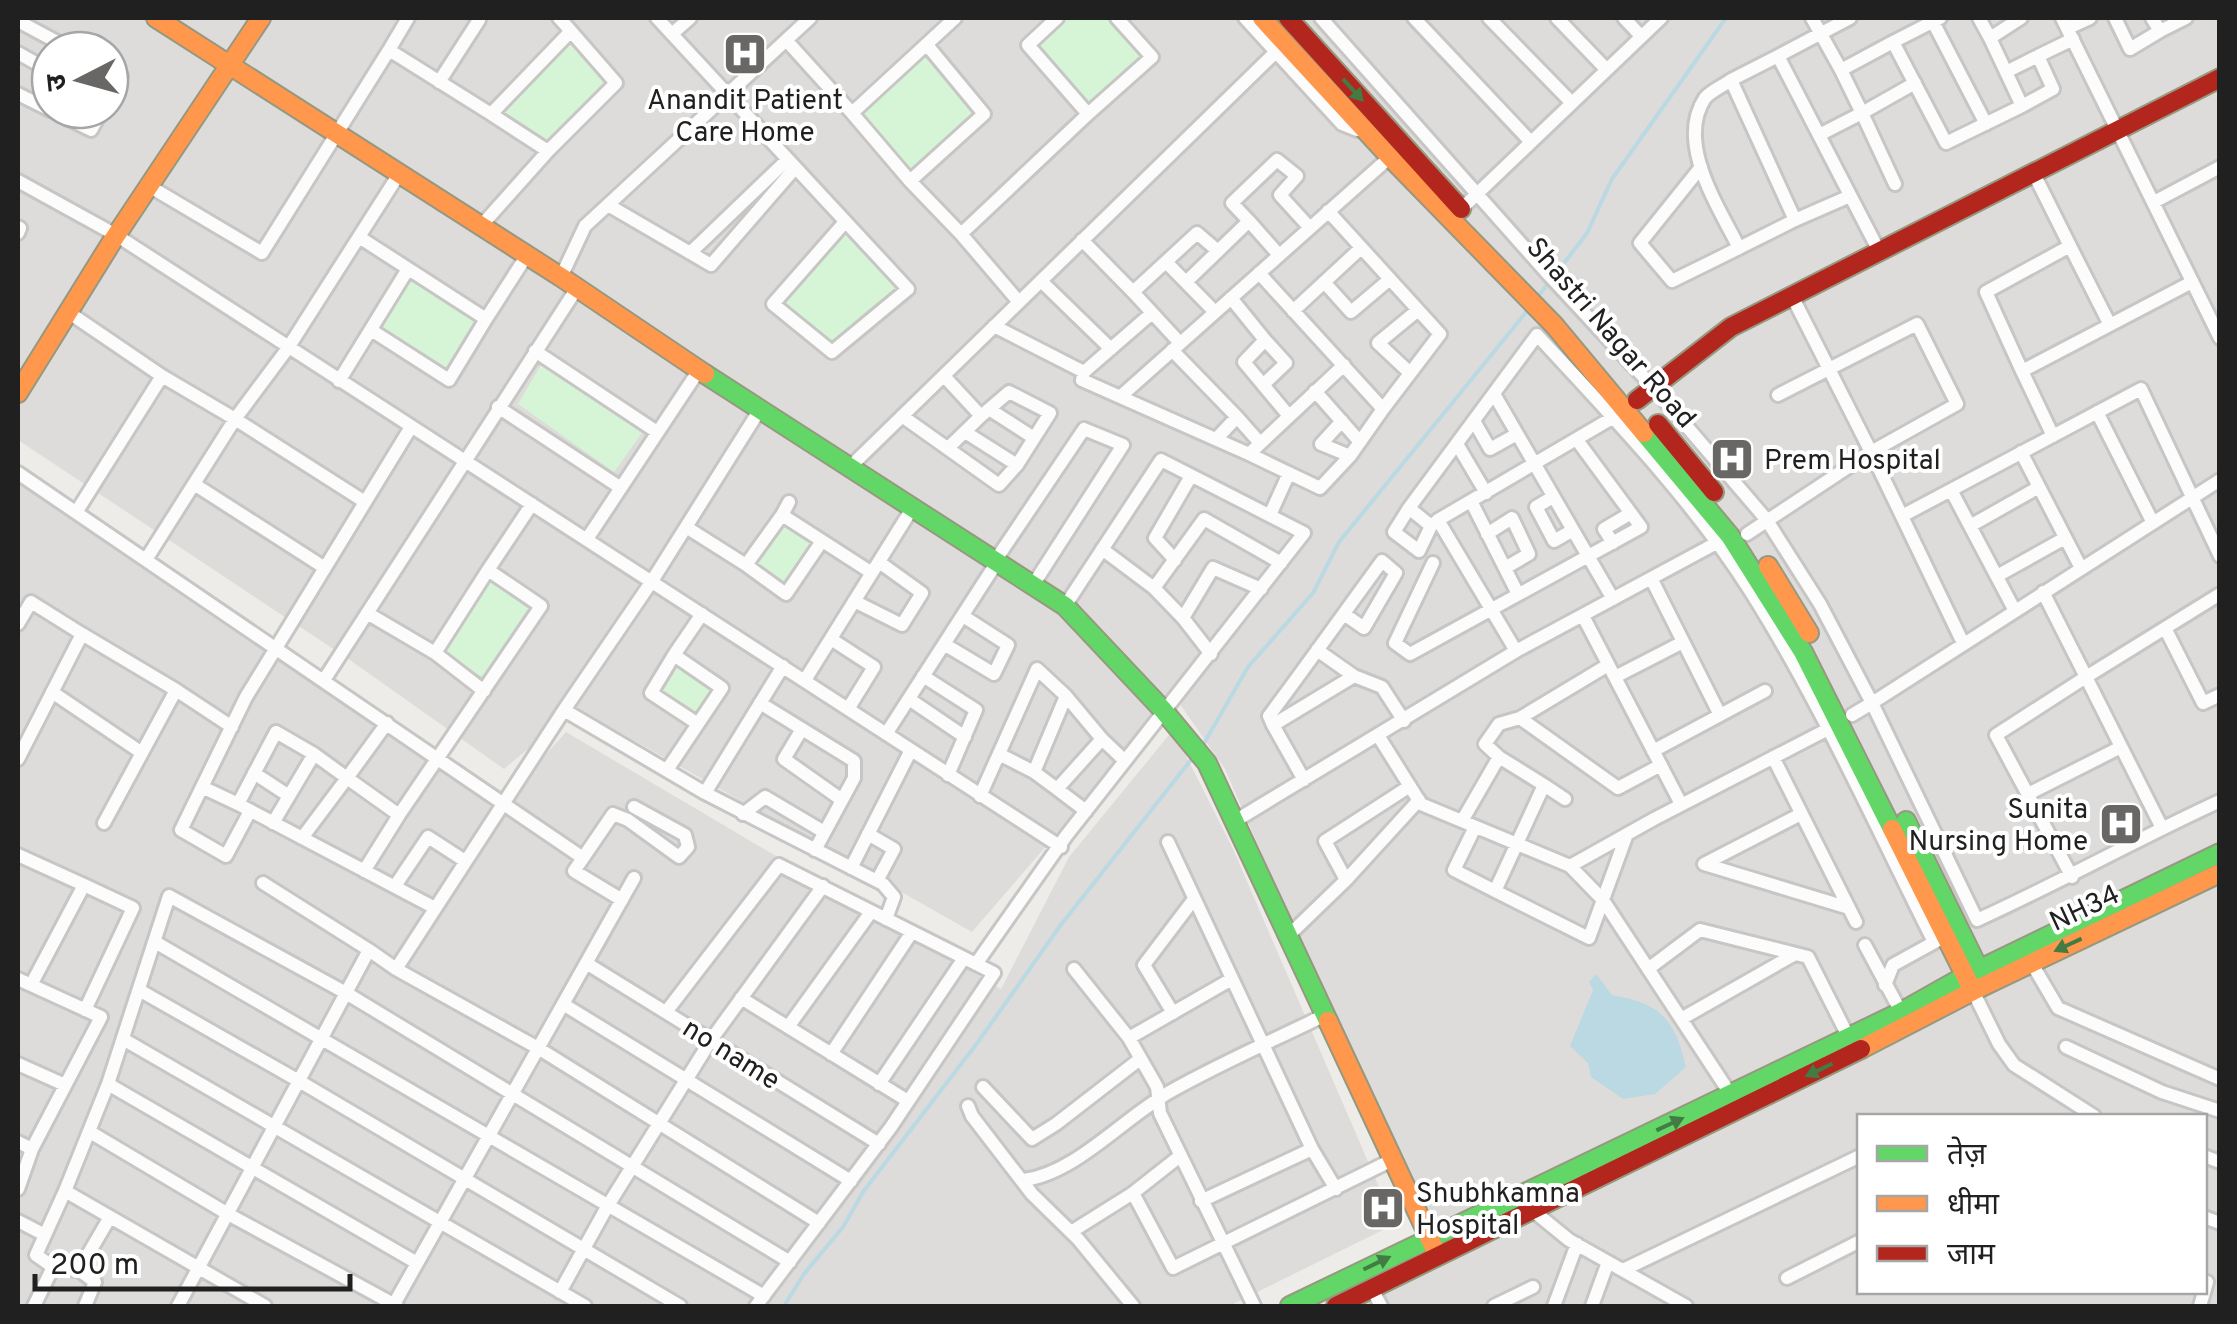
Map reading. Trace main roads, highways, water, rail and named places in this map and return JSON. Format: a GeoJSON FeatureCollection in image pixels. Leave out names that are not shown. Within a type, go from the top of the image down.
{"type":"FeatureCollection","features":[{"type":"Feature","properties":{"kind":"main road"},"geometry":{"type":"LineString","coordinates":[[156,18],[561,276],[759,411],[851,466],[1065,606],[1163,710],[1206,763],[1438,1256]]}},
{"type":"Feature","properties":{"kind":"main road"},"geometry":{"type":"LineString","coordinates":[[18,393],[116,235],[261,18]]}},
{"type":"Feature","properties":{"kind":"main road"},"geometry":{"type":"LineString","coordinates":[[1262,18],[1280,47],[1390,157],[1456,214]]}},
{"type":"Feature","properties":{"kind":"main road","name":"Shastri Nagar Road"},"geometry":{"type":"LineString","coordinates":[[1288,18],[1456,214],[1559,320],[1626,410],[1812,637],[1840,723],[1954,932],[1976,980]]}},
{"type":"Feature","properties":{"kind":"main road"},"geometry":{"type":"LineString","coordinates":[[1626,410],[1730,327],[2220,78]]}},
{"type":"Feature","properties":{"kind":"main road","name":"NH34"},"geometry":{"type":"LineString","coordinates":[[1976,980],[2180,882],[2220,853]]}},
{"type":"Feature","properties":{"kind":"main road","name":"NH34"},"geometry":{"type":"LineString","coordinates":[[2180,882],[2220,874]]}},
{"type":"Feature","properties":{"kind":"main road","name":"NH34"},"geometry":{"type":"LineString","coordinates":[[1976,980],[2031,962],[2109,916]]}},
{"type":"Feature","properties":{"kind":"main road"},"geometry":{"type":"LineString","coordinates":[[1336,1306],[1438,1256],[1528,1202],[1731,1095],[1848,1036],[1976,980]]}},
{"type":"Feature","properties":{"kind":"main road"},"geometry":{"type":"LineString","coordinates":[[1290,1306],[1428,1238],[1528,1202],[1907,1027],[1976,980]]}},
{"type":"Feature","properties":{"kind":"water"},"geometry":{"type":"Polygon","coordinates":[[[1596,974],[1612,995],[1643,1003],[1663,1016],[1677,1037],[1686,1067],[1655,1094],[1623,1099],[1591,1077],[1588,1063],[1570,1046],[1593,990],[1589,982],[1596,974]]]}},
{"type":"Feature","properties":{"kind":"waterway"},"geometry":{"type":"LineString","coordinates":[[1555,275],[1587,233],[1612,179],[1726,18]]}},
{"type":"Feature","properties":{"kind":"waterway"},"geometry":{"type":"LineString","coordinates":[[1537,298],[1549,282]]}},
{"type":"Feature","properties":{"kind":"waterway"},"geometry":{"type":"LineString","coordinates":[[1203,745],[1248,667],[1313,593],[1339,542],[1528,310]]}},
{"type":"Feature","properties":{"kind":"waterway"},"geometry":{"type":"LineString","coordinates":[[784,1306],[804,1274],[843,1227],[863,1192],[978,1042],[1060,926],[1194,756]]}},
{"type":"Feature","properties":{"kind":"place","name":"Anandit Patient Care Home"},"geometry":{"type":"Point","coordinates":[745,54]}},
{"type":"Feature","properties":{"kind":"place","name":"Prem Hospital"},"geometry":{"type":"Point","coordinates":[1732,459]}},
{"type":"Feature","properties":{"kind":"place","name":"Sunita Nursing Home"},"geometry":{"type":"Point","coordinates":[2121,824]}},
{"type":"Feature","properties":{"kind":"place","name":"Shubhkamna Hospital"},"geometry":{"type":"Point","coordinates":[1383,1208]}}]}
